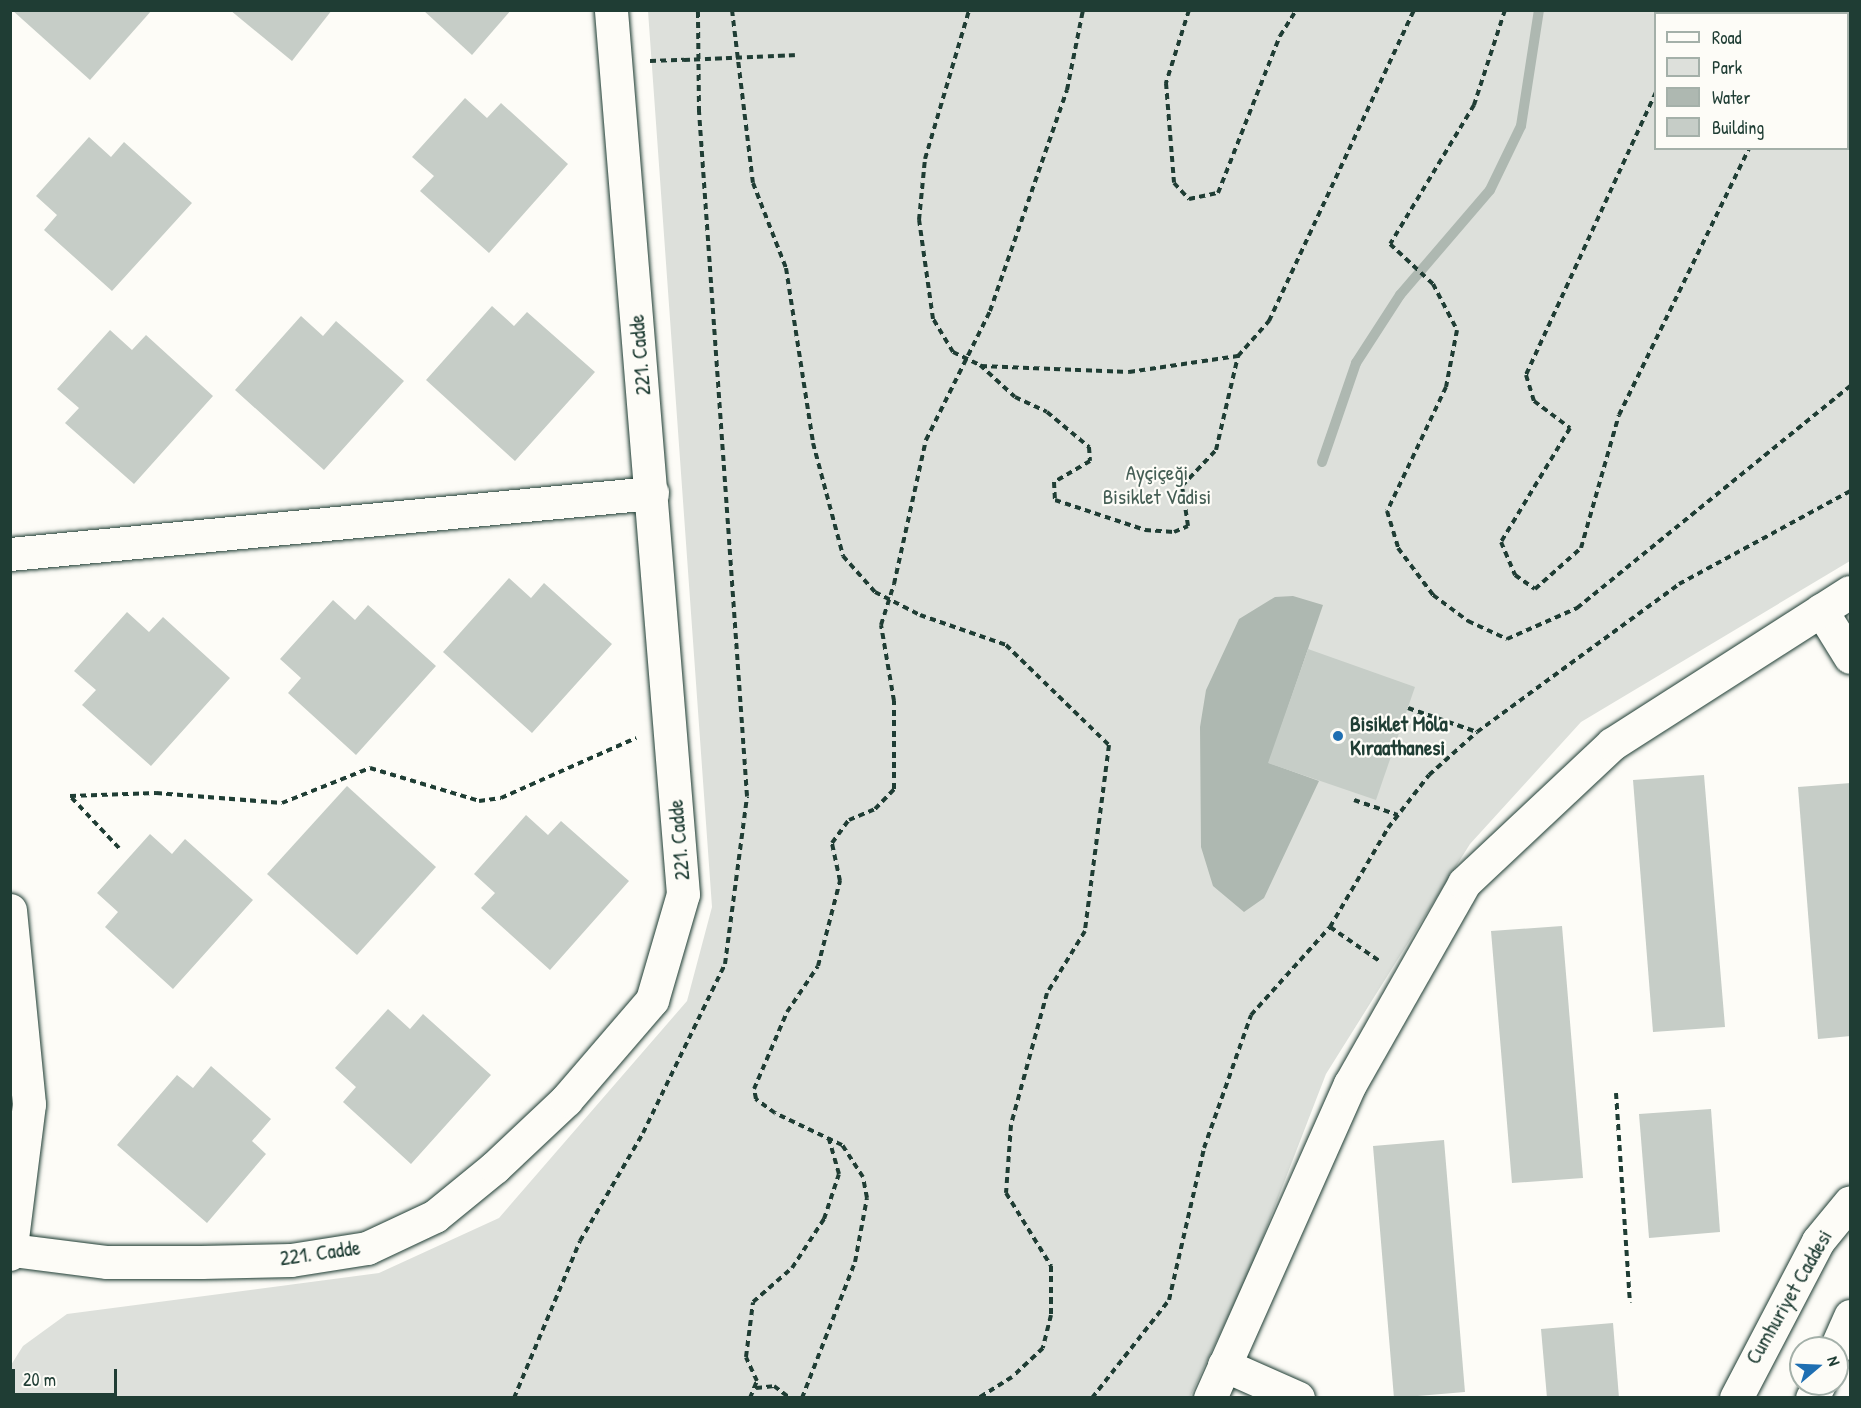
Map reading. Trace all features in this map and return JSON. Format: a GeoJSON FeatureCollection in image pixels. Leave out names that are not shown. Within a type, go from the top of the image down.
{"type":"FeatureCollection","features":[{"type":"Feature","properties":{"kind":"street","name":"221. Cadde"},"geometry":{"type":"LineString","coordinates":[[11,1252],[107,1262],[201,1262],[291,1260],[367,1248],[435,1216],[487,1174],[566,1100],[651,1000],[683,894],[611,10]]}},
{"type":"Feature","properties":{"kind":"street"},"geometry":{"type":"LineString","coordinates":[[10,554],[652,493]]}},
{"type":"Feature","properties":{"kind":"street"},"geometry":{"type":"LineString","coordinates":[[1210,1398],[1350,1084],[1464,883],[1612,744],[1851,592]]}},
{"type":"Feature","properties":{"kind":"street"},"geometry":{"type":"LineString","coordinates":[[1821,610],[1851,657]]}},
{"type":"Feature","properties":{"kind":"street"},"geometry":{"type":"LineString","coordinates":[[10,910],[29,1104],[11,1252]]}},
{"type":"Feature","properties":{"kind":"street","name":"Cumhuriyet Caddesi"},"geometry":{"type":"LineString","coordinates":[[1736,1398],[1818,1241],[1851,1202]]}},
{"type":"Feature","properties":{"kind":"street"},"geometry":{"type":"LineString","coordinates":[[1842,1336],[1851,1316]]}},
{"type":"Feature","properties":{"kind":"street"},"geometry":{"type":"LineString","coordinates":[[1224,1365],[1298,1398]]}},
{"type":"Feature","properties":{"kind":"path"},"geometry":{"type":"LineString","coordinates":[[732,10],[753,183],[786,268],[813,443],[843,556],[875,592],[920,615],[1006,645],[1109,745],[1085,931],[1047,993],[1011,1125],[1006,1193],[1051,1266],[1051,1315],[1042,1348],[1012,1377],[978,1398]]}},
{"type":"Feature","properties":{"kind":"path"},"geometry":{"type":"LineString","coordinates":[[969,10],[925,159],[919,220],[933,319],[953,352],[980,365],[1015,397],[1047,412],[1089,447],[1090,460],[1054,482],[1055,500],[1145,530],[1174,532],[1188,526],[1182,486],[1216,450],[1238,356],[1269,321],[1414,10]]}},
{"type":"Feature","properties":{"kind":"path"},"geometry":{"type":"LineString","coordinates":[[802,1398],[855,1262],[866,1218],[863,1178],[842,1145],[826,1133],[775,1113],[756,1099],[754,1089],[790,1005],[818,966],[840,881],[832,843],[849,820],[875,809],[894,789],[894,701],[881,625],[917,498],[926,440],[990,310],[1067,90],[1083,10]]}},
{"type":"Feature","properties":{"kind":"path"},"geometry":{"type":"LineString","coordinates":[[1189,10],[1166,82],[1174,183],[1189,199],[1218,193],[1280,36],[1296,10]]}},
{"type":"Feature","properties":{"kind":"path"},"geometry":{"type":"LineString","coordinates":[[1505,10],[1474,105],[1390,244],[1433,284],[1457,330],[1446,387],[1387,512],[1398,548],[1433,595],[1468,621],[1508,639],[1577,608],[1851,386]]}},
{"type":"Feature","properties":{"kind":"path"},"geometry":{"type":"LineString","coordinates":[[684,60],[798,55]]}},
{"type":"Feature","properties":{"kind":"path"},"geometry":{"type":"LineString","coordinates":[[1654,96],[1526,375],[1534,401],[1570,428],[1501,542],[1515,575],[1535,589],[1581,548],[1619,415],[1748,150]]}},
{"type":"Feature","properties":{"kind":"path"},"geometry":{"type":"LineString","coordinates":[[980,365],[1129,372],[1238,356]]}},
{"type":"Feature","properties":{"kind":"path"},"geometry":{"type":"LineString","coordinates":[[1092,1398],[1168,1300],[1204,1148],[1251,1015],[1330,927],[1398,815],[1429,775],[1477,732],[1679,584],[1851,491]]}},
{"type":"Feature","properties":{"kind":"path"},"geometry":{"type":"LineString","coordinates":[[1408,708],[1477,732]]}},
{"type":"Feature","properties":{"kind":"path"},"geometry":{"type":"LineString","coordinates":[[119,848],[70,796],[156,793],[282,803],[338,776],[370,768],[479,801],[501,798],[670,722]]}},
{"type":"Feature","properties":{"kind":"path"},"geometry":{"type":"LineString","coordinates":[[1354,800],[1398,815]]}},
{"type":"Feature","properties":{"kind":"path"},"geometry":{"type":"LineString","coordinates":[[1330,927],[1408,981]]}},
{"type":"Feature","properties":{"kind":"path"},"geometry":{"type":"LineString","coordinates":[[1616,1093],[1630,1304]]}},
{"type":"Feature","properties":{"kind":"path"},"geometry":{"type":"LineString","coordinates":[[750,1398],[755,1388],[746,1357],[753,1302],[792,1268],[824,1219],[839,1174],[826,1133]]}},
{"type":"Feature","properties":{"kind":"path"},"geometry":{"type":"LineString","coordinates":[[755,1388],[774,1386],[790,1398]]}},
{"type":"Feature","properties":{"kind":"green space","name":"Ayçiçeği Bisiklet Vadisi"},"geometry":{"type":"Polygon","coordinates":[[[648,11],[1850,11],[1850,561],[1581,722],[1470,844],[1326,1074],[1251,1268],[1190,1397],[11,1398],[11,1365],[23,1346],[67,1314],[379,1273],[499,1218],[687,1001],[712,907],[648,11]]]}},
{"type":"Feature","properties":{"kind":"water"},"geometry":{"type":"Polygon","coordinates":[[[1293,596],[1323,605],[1269,763],[1319,781],[1264,898],[1244,912],[1213,886],[1201,847],[1200,727],[1206,690],[1239,619],[1275,597],[1293,596]]]}},
{"type":"Feature","properties":{"kind":"building"},"geometry":{"type":"Polygon","coordinates":[[[12,10],[152,10],[90,80],[12,10]]]}},
{"type":"Feature","properties":{"kind":"building"},"geometry":{"type":"Polygon","coordinates":[[[230,10],[332,10],[292,61],[230,10]]]}},
{"type":"Feature","properties":{"kind":"building"},"geometry":{"type":"Polygon","coordinates":[[[423,10],[511,10],[472,55],[423,10]]]}},
{"type":"Feature","properties":{"kind":"building"},"geometry":{"type":"Polygon","coordinates":[[[465,98],[487,118],[501,103],[568,164],[489,253],[420,191],[434,176],[412,157],[465,98]]]}},
{"type":"Feature","properties":{"kind":"building"},"geometry":{"type":"Polygon","coordinates":[[[89,137],[111,157],[124,142],[192,203],[112,291],[44,230],[57,215],[36,196],[89,137]]]}},
{"type":"Feature","properties":{"kind":"building"},"geometry":{"type":"Polygon","coordinates":[[[492,306],[514,326],[527,312],[595,372],[515,461],[426,380],[492,306]]]}},
{"type":"Feature","properties":{"kind":"building"},"geometry":{"type":"Polygon","coordinates":[[[301,316],[323,336],[336,321],[404,381],[324,470],[235,390],[301,316]]]}},
{"type":"Feature","properties":{"kind":"building"},"geometry":{"type":"Polygon","coordinates":[[[110,330],[132,350],[146,335],[213,396],[134,484],[65,423],[79,408],[57,389],[110,330]]]}},
{"type":"Feature","properties":{"kind":"building"},"geometry":{"type":"Polygon","coordinates":[[[509,578],[531,598],[544,583],[612,644],[532,733],[443,652],[509,578]]]}},
{"type":"Feature","properties":{"kind":"building"},"geometry":{"type":"Polygon","coordinates":[[[333,600],[355,620],[368,605],[436,666],[356,755],[288,693],[301,678],[280,659],[333,600]]]}},
{"type":"Feature","properties":{"kind":"building"},"geometry":{"type":"Polygon","coordinates":[[[127,612],[149,632],[163,617],[230,678],[151,766],[82,705],[96,690],[74,671],[127,612]]]}},
{"type":"Feature","properties":{"kind":"building","name":"Bisiklet Mola Kıraathanesi"},"geometry":{"type":"Polygon","coordinates":[[[1308,649],[1415,687],[1376,800],[1268,763],[1308,649]]]}},
{"type":"Feature","properties":{"kind":"building"},"geometry":{"type":"Polygon","coordinates":[[[1704,775],[1725,1027],[1653,1032],[1633,780],[1704,775]]]}},
{"type":"Feature","properties":{"kind":"building"},"geometry":{"type":"Polygon","coordinates":[[[1851,783],[1851,1036],[1818,1039],[1798,787],[1851,783]]]}},
{"type":"Feature","properties":{"kind":"building"},"geometry":{"type":"Polygon","coordinates":[[[347,786],[436,867],[357,955],[267,874],[347,786]]]}},
{"type":"Feature","properties":{"kind":"building"},"geometry":{"type":"Polygon","coordinates":[[[526,815],[548,835],[561,821],[629,881],[550,970],[481,908],[495,893],[474,874],[526,815]]]}},
{"type":"Feature","properties":{"kind":"building"},"geometry":{"type":"Polygon","coordinates":[[[150,834],[172,854],[185,839],[253,900],[173,989],[105,927],[118,912],[97,893],[150,834]]]}},
{"type":"Feature","properties":{"kind":"building"},"geometry":{"type":"Polygon","coordinates":[[[1562,926],[1583,1178],[1512,1183],[1491,931],[1562,926]]]}},
{"type":"Feature","properties":{"kind":"building"},"geometry":{"type":"Polygon","coordinates":[[[388,1009],[410,1029],[423,1014],[491,1075],[411,1164],[343,1102],[356,1087],[335,1068],[388,1009]]]}},
{"type":"Feature","properties":{"kind":"building"},"geometry":{"type":"Polygon","coordinates":[[[211,1066],[271,1119],[252,1141],[266,1154],[207,1223],[117,1145],[177,1075],[193,1088],[211,1066]]]}},
{"type":"Feature","properties":{"kind":"building"},"geometry":{"type":"Polygon","coordinates":[[[1711,1109],[1720,1232],[1649,1238],[1639,1114],[1711,1109]]]}},
{"type":"Feature","properties":{"kind":"building"},"geometry":{"type":"Polygon","coordinates":[[[1444,1140],[1465,1392],[1394,1398],[1373,1146],[1444,1140]]]}},
{"type":"Feature","properties":{"kind":"building"},"geometry":{"type":"Polygon","coordinates":[[[1613,1323],[1619,1398],[1547,1398],[1541,1329],[1613,1323]]]}},
{"type":"Feature","properties":{"kind":"waterway"},"geometry":{"type":"LineString","coordinates":[[1322,462],[1356,363],[1400,295],[1490,190],[1521,126],[1539,10]]}},
{"type":"Feature","properties":{"kind":"place","name":"Bisiklet Mola Kıraathanesi"},"geometry":{"type":"Point","coordinates":[1338,736]}}]}
